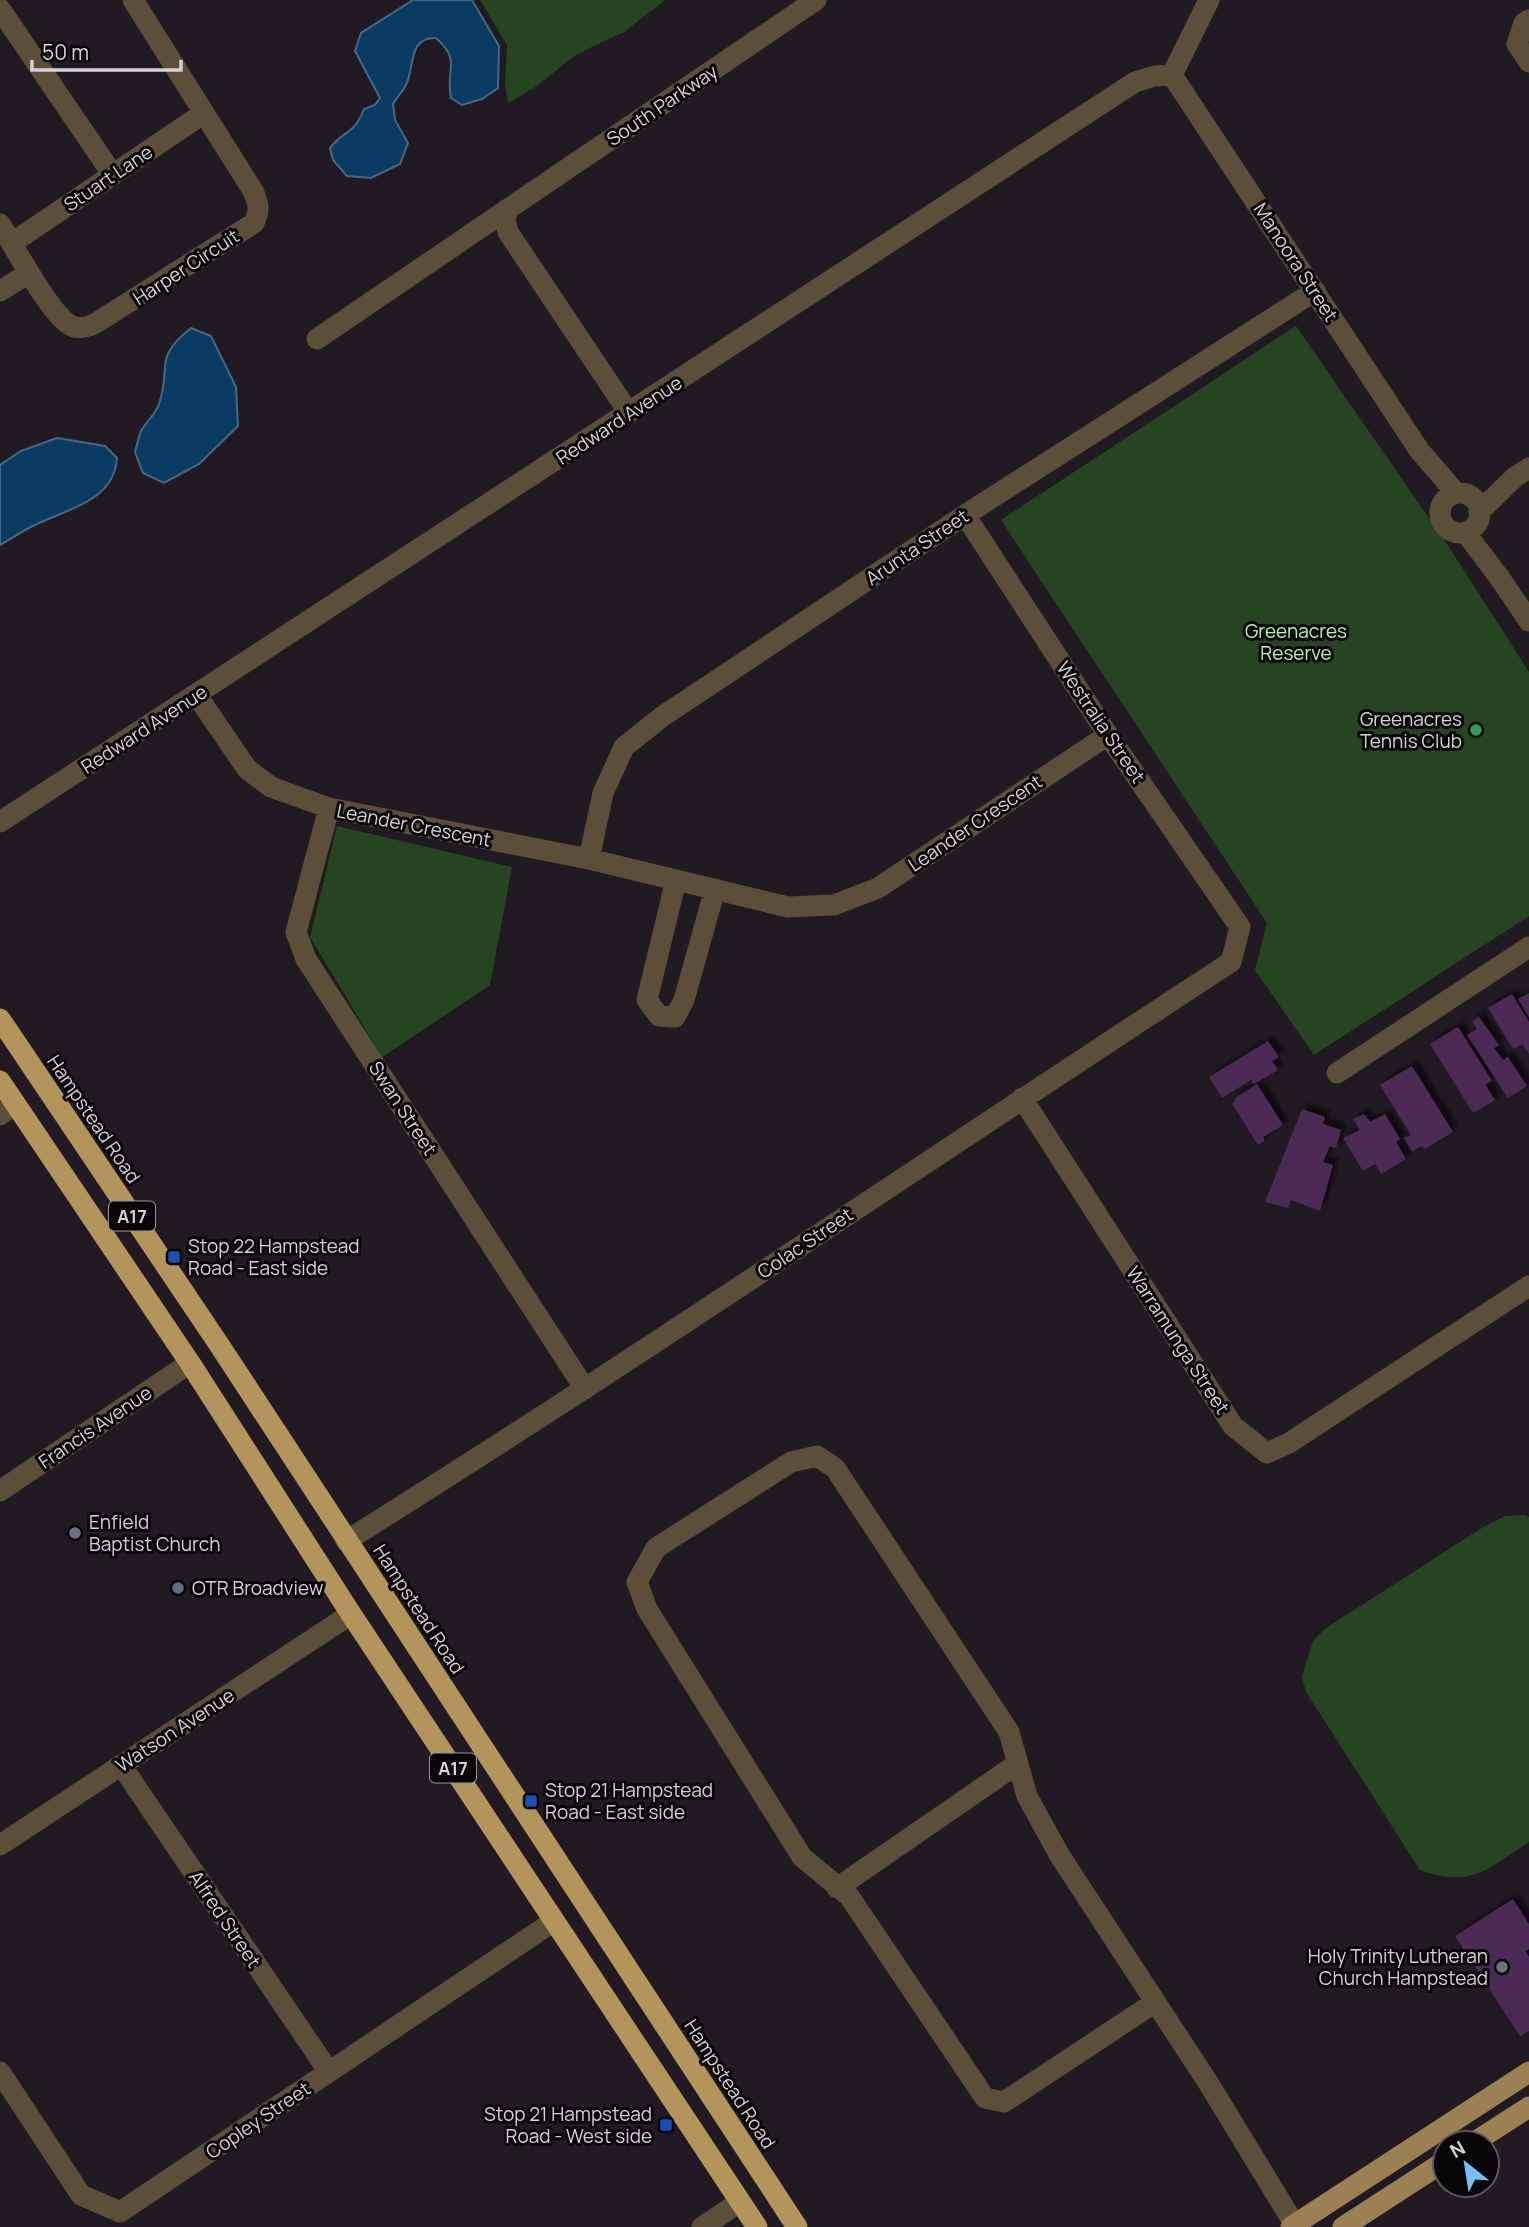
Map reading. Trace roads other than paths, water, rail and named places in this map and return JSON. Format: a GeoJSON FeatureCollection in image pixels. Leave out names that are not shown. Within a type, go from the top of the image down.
{"type":"FeatureCollection","features":[{"type":"Feature","properties":{"kind":"highway","name":"Hampstead Road"},"geometry":{"type":"LineString","coordinates":[[0,1019],[220,1346],[797,2227]]}},
{"type":"Feature","properties":{"kind":"highway","name":"A17"},"geometry":{"type":"LineString","coordinates":[[0,1081],[8,1109],[190,1363],[351,1614],[757,2227]]}},
{"type":"Feature","properties":{"kind":"highway"},"geometry":{"type":"LineString","coordinates":[[8,1109],[44,1086]]}},
{"type":"Feature","properties":{"kind":"highway"},"geometry":{"type":"LineString","coordinates":[[190,1363],[220,1346]]}},
{"type":"Feature","properties":{"kind":"highway"},"geometry":{"type":"LineString","coordinates":[[317,1560],[346,1541]]}},
{"type":"Feature","properties":{"kind":"highway"},"geometry":{"type":"LineString","coordinates":[[351,1614],[381,1594]]}},
{"type":"Feature","properties":{"kind":"highway"},"geometry":{"type":"LineString","coordinates":[[554,1921],[584,1901]]}},
{"type":"Feature","properties":{"kind":"highway"},"geometry":{"type":"LineString","coordinates":[[740,2202],[768,2184]]}},
{"type":"Feature","properties":{"kind":"main road"},"geometry":{"type":"LineString","coordinates":[[1294,2226],[1528,2074]]}},
{"type":"Feature","properties":{"kind":"main road"},"geometry":{"type":"LineString","coordinates":[[1495,2129],[1529,2107]]}},
{"type":"Feature","properties":{"kind":"main road"},"geometry":{"type":"LineString","coordinates":[[1343,2227],[1431,2170]]}},
{"type":"Feature","properties":{"kind":"street","name":"South Parkway"},"geometry":{"type":"LineString","coordinates":[[317,339],[816,0]]}},
{"type":"Feature","properties":{"kind":"street"},"geometry":{"type":"LineString","coordinates":[[1172,75],[1209,0]]}},
{"type":"Feature","properties":{"kind":"street","name":"Harper Circuit"},"geometry":{"type":"LineString","coordinates":[[0,224],[29,273],[62,319],[71,326],[83,328],[96,323],[254,223],[259,213],[259,203],[140,3]]}},
{"type":"Feature","properties":{"kind":"street"},"geometry":{"type":"LineString","coordinates":[[0,9],[113,175]]}},
{"type":"Feature","properties":{"kind":"street"},"geometry":{"type":"LineString","coordinates":[[1529,20],[1524,23],[1517,44],[1529,62]]}},
{"type":"Feature","properties":{"kind":"street","name":"Manoora Street"},"geometry":{"type":"LineString","coordinates":[[1172,75],[1419,450],[1465,509],[1499,577],[1529,621]]}},
{"type":"Feature","properties":{"kind":"street","name":"Redward Avenue"},"geometry":{"type":"LineString","coordinates":[[0,822],[1135,82],[1155,76],[1172,75]]}},
{"type":"Feature","properties":{"kind":"street","name":"Stuart Lane"},"geometry":{"type":"LineString","coordinates":[[12,243],[204,113]]}},
{"type":"Feature","properties":{"kind":"street"},"geometry":{"type":"LineString","coordinates":[[508,209],[505,219],[508,232],[629,413]]}},
{"type":"Feature","properties":{"kind":"street"},"geometry":{"type":"LineString","coordinates":[[0,291],[29,273]]}},
{"type":"Feature","properties":{"kind":"street","name":"Arunta Street"},"geometry":{"type":"LineString","coordinates":[[589,859],[603,793],[624,747],[663,716],[965,515],[1315,291]]}},
{"type":"Feature","properties":{"kind":"street"},"geometry":{"type":"LineString","coordinates":[[1465,509],[1522,472]]}},
{"type":"Feature","properties":{"kind":"street","name":"Westralia Street"},"geometry":{"type":"LineString","coordinates":[[965,515],[1108,735],[1240,927]]}},
{"type":"Feature","properties":{"kind":"street","name":"Leander Crescent"},"geometry":{"type":"LineString","coordinates":[[196,694],[247,769],[271,787],[329,808],[589,859],[788,907],[834,905],[878,888],[1108,735]]}},
{"type":"Feature","properties":{"kind":"street","name":"Swan Street"},"geometry":{"type":"LineString","coordinates":[[329,808],[296,932],[306,959],[585,1389]]}},
{"type":"Feature","properties":{"kind":"street"},"geometry":{"type":"LineString","coordinates":[[676,880],[646,1000],[659,1016],[675,1017],[684,1000],[715,889]]}},
{"type":"Feature","properties":{"kind":"street","name":"Colac Street"},"geometry":{"type":"LineString","coordinates":[[346,1541],[585,1389],[1231,962],[1240,927]]}},
{"type":"Feature","properties":{"kind":"street"},"geometry":{"type":"LineString","coordinates":[[1337,1073],[1529,947]]}},
{"type":"Feature","properties":{"kind":"street","name":"Warramunga Street"},"geometry":{"type":"LineString","coordinates":[[1022,1098],[1233,1426],[1267,1453],[1289,1443],[1529,1286]]}},
{"type":"Feature","properties":{"kind":"street","name":"Francis Avenue"},"geometry":{"type":"LineString","coordinates":[[0,1490],[190,1363]]}},
{"type":"Feature","properties":{"kind":"street"},"geometry":{"type":"LineString","coordinates":[[1154,2003],[1004,2102],[985,2098],[849,1896],[802,1857],[647,1609],[637,1582],[656,1548],[791,1461],[817,1456],[835,1468],[1009,1732],[1027,1796],[1060,1856],[1209,2084],[1294,2226]]}},
{"type":"Feature","properties":{"kind":"street","name":"Watson Avenue"},"geometry":{"type":"LineString","coordinates":[[0,1845],[351,1614]]}},
{"type":"Feature","properties":{"kind":"street"},"geometry":{"type":"LineString","coordinates":[[837,1888],[1017,1764]]}},
{"type":"Feature","properties":{"kind":"street","name":"Alfred Street"},"geometry":{"type":"LineString","coordinates":[[121,1765],[329,2072]]}},
{"type":"Feature","properties":{"kind":"street","name":"Copley Street"},"geometry":{"type":"LineString","coordinates":[[0,2072],[81,2194],[120,2212],[554,1921]]}},
{"type":"Feature","properties":{"kind":"street"},"geometry":{"type":"LineString","coordinates":[[702,2227],[740,2202]]}},
{"type":"Feature","properties":{"kind":"water"},"geometry":{"type":"Polygon","coordinates":[[[413,0],[472,0],[499,46],[498,88],[482,99],[462,105],[451,98],[451,59],[444,46],[436,38],[421,42],[414,54],[406,85],[393,104],[395,120],[408,143],[400,164],[371,178],[347,176],[333,160],[330,148],[353,128],[364,109],[375,105],[380,98],[355,51],[361,33],[413,0]]]}},
{"type":"Feature","properties":{"kind":"water"},"geometry":{"type":"Polygon","coordinates":[[[191,328],[211,336],[236,387],[238,426],[199,464],[164,483],[143,473],[135,452],[141,431],[159,404],[167,356],[171,348],[191,328]]]}},
{"type":"Feature","properties":{"kind":"water"},"geometry":{"type":"Polygon","coordinates":[[[57,438],[105,446],[117,458],[114,473],[107,485],[86,502],[29,528],[0,545],[0,465],[21,451],[57,438]]]}},
{"type":"Feature","properties":{"kind":"place","name":"Greenacres Tennis Club"},"geometry":{"type":"Point","coordinates":[1476,730]}},
{"type":"Feature","properties":{"kind":"place","name":"Stop 22 Hampstead Road - East side"},"geometry":{"type":"Point","coordinates":[174,1257]}},
{"type":"Feature","properties":{"kind":"place","name":"Enfield Baptist Church"},"geometry":{"type":"Point","coordinates":[75,1533]}},
{"type":"Feature","properties":{"kind":"place","name":"OTR Broadview"},"geometry":{"type":"Point","coordinates":[178,1588]}},
{"type":"Feature","properties":{"kind":"place","name":"Stop 21 Hampstead Road - East side"},"geometry":{"type":"Point","coordinates":[531,1801]}},
{"type":"Feature","properties":{"kind":"place","name":"Holy Trinity Lutheran Church Hampstead"},"geometry":{"type":"Point","coordinates":[1502,1967]}},
{"type":"Feature","properties":{"kind":"place","name":"Stop 21 Hampstead Road - West side"},"geometry":{"type":"Point","coordinates":[666,2125]}},
{"type":"Feature","properties":{"kind":"park label","name":"Greenacres Reserve"},"geometry":{"type":"Point","coordinates":[1296,642]}}]}
